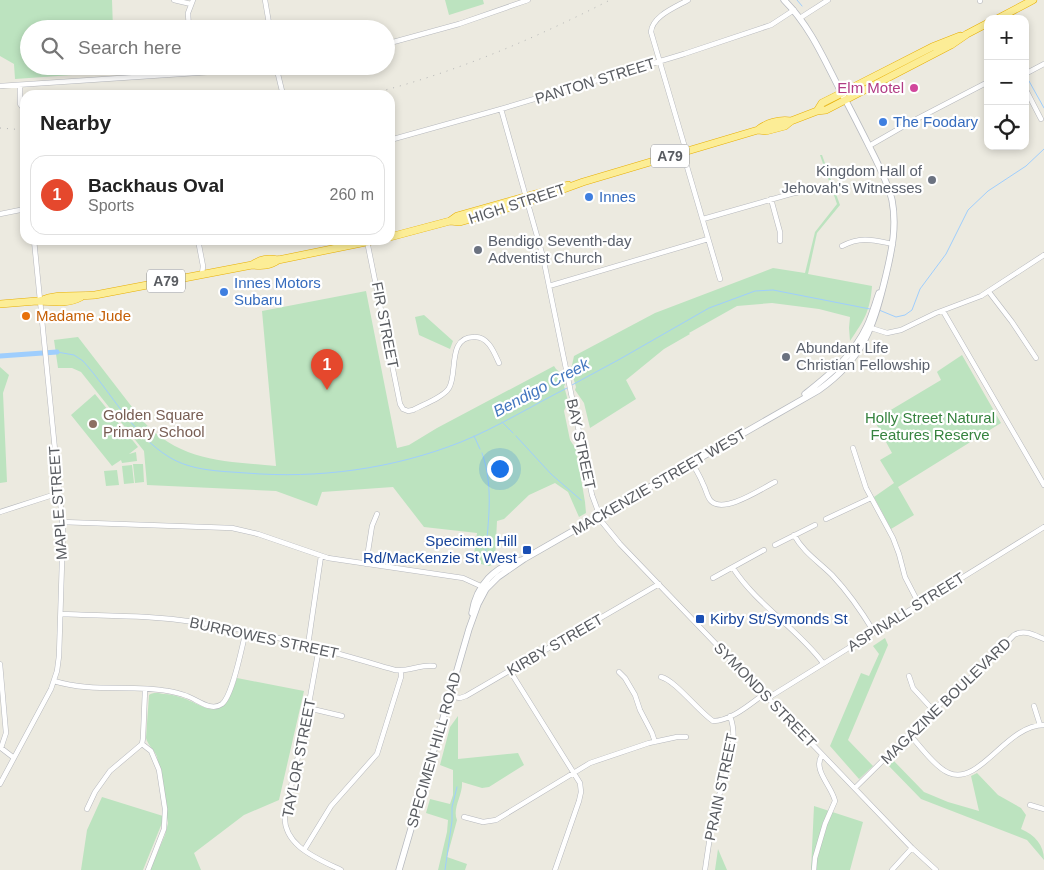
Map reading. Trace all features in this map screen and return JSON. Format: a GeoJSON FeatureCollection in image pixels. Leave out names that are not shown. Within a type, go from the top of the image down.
{"type":"FeatureCollection","features":[{"type":"Feature","properties":{"kind":"highway"},"geometry":{"type":"LineString","coordinates":[[1005,15],[1033,0]]}},
{"type":"Feature","properties":{"kind":"highway","name":"HIGH STREET"},"geometry":{"type":"LineString","coordinates":[[395,236],[450,221],[460,222],[527,199],[758,130],[766,131],[785,126],[791,121],[817,111],[826,110],[951,45],[984,25]]}},
{"type":"Feature","properties":{"kind":"highway","name":"HIGH STREET"},"geometry":{"type":"LineString","coordinates":[[817,111],[822,103],[932,47],[967,34]]}},
{"type":"Feature","properties":{"kind":"highway","name":"A79"},"geometry":{"type":"LineString","coordinates":[[0,304],[40,301],[50,296],[81,296],[252,265],[261,266],[272,264],[278,260],[348,245]]}},
{"type":"Feature","properties":{"kind":"main road","name":"MACKENZIE STREET WEST"},"geometry":{"type":"LineString","coordinates":[[484,587],[524,559],[794,404],[841,364],[869,327],[887,272],[893,244],[892,200],[884,175],[816,43],[800,18],[784,0]]}},
{"type":"Feature","properties":{"kind":"main road","name":"SPECIMEN HILL ROAD"},"geometry":{"type":"LineString","coordinates":[[399,870],[469,629],[484,587]]}},
{"type":"Feature","properties":{"kind":"street"},"geometry":{"type":"LineString","coordinates":[[174,0],[192,2],[188,20]]}},
{"type":"Feature","properties":{"kind":"street"},"geometry":{"type":"LineString","coordinates":[[265,0],[268,20]]}},
{"type":"Feature","properties":{"kind":"street"},"geometry":{"type":"LineString","coordinates":[[395,42],[459,24],[528,0]]}},
{"type":"Feature","properties":{"kind":"street"},"geometry":{"type":"LineString","coordinates":[[688,0],[652,24],[651,35],[720,279]]}},
{"type":"Feature","properties":{"kind":"street"},"geometry":{"type":"LineString","coordinates":[[800,18],[828,0]]}},
{"type":"Feature","properties":{"kind":"street","name":"PANTON STREET"},"geometry":{"type":"LineString","coordinates":[[395,139],[660,62],[771,26],[794,10]]}},
{"type":"Feature","properties":{"kind":"street"},"geometry":{"type":"LineString","coordinates":[[1029,72],[1044,64]]}},
{"type":"Feature","properties":{"kind":"street"},"geometry":{"type":"LineString","coordinates":[[0,86],[167,75]]}},
{"type":"Feature","properties":{"kind":"street"},"geometry":{"type":"LineString","coordinates":[[278,75],[282,90]]}},
{"type":"Feature","properties":{"kind":"street"},"geometry":{"type":"LineString","coordinates":[[869,146],[984,84]]}},
{"type":"Feature","properties":{"kind":"street"},"geometry":{"type":"LineString","coordinates":[[20,86],[20,104]]}},
{"type":"Feature","properties":{"kind":"street"},"geometry":{"type":"LineString","coordinates":[[1029,96],[1041,118]]}},
{"type":"Feature","properties":{"kind":"street","name":"BAY STREET"},"geometry":{"type":"LineString","coordinates":[[501,109],[542,250],[592,495],[599,516]]}},
{"type":"Feature","properties":{"kind":"street"},"geometry":{"type":"LineString","coordinates":[[703,219],[802,192]]}},
{"type":"Feature","properties":{"kind":"street"},"geometry":{"type":"LineString","coordinates":[[771,199],[780,232],[780,241]]}},
{"type":"Feature","properties":{"kind":"street"},"geometry":{"type":"LineString","coordinates":[[0,214],[20,210]]}},
{"type":"Feature","properties":{"kind":"street"},"geometry":{"type":"LineString","coordinates":[[548,286],[708,239]]}},
{"type":"Feature","properties":{"kind":"street"},"geometry":{"type":"LineString","coordinates":[[842,246],[862,239],[893,244]]}},
{"type":"Feature","properties":{"kind":"street","name":"MAPLE STREET"},"geometry":{"type":"LineString","coordinates":[[0,784],[54,681],[59,656],[62,522],[34,245]]}},
{"type":"Feature","properties":{"kind":"street"},"geometry":{"type":"LineString","coordinates":[[199,245],[203,266],[202,274]]}},
{"type":"Feature","properties":{"kind":"street","name":"FIR STREET"},"geometry":{"type":"LineString","coordinates":[[368,245],[400,404],[403,409],[413,410],[446,392],[451,383],[456,349],[467,338],[478,337],[486,341],[499,363]]}},
{"type":"Feature","properties":{"kind":"street"},"geometry":{"type":"LineString","coordinates":[[869,327],[888,332],[897,332],[942,311],[974,300],[1044,255]]}},
{"type":"Feature","properties":{"kind":"street"},"geometry":{"type":"LineString","coordinates":[[989,292],[1036,358]]}},
{"type":"Feature","properties":{"kind":"street"},"geometry":{"type":"LineString","coordinates":[[942,311],[1044,485]]}},
{"type":"Feature","properties":{"kind":"street"},"geometry":{"type":"LineString","coordinates":[[853,448],[871,498],[893,538],[905,577],[919,604]]}},
{"type":"Feature","properties":{"kind":"street"},"geometry":{"type":"LineString","coordinates":[[692,463],[704,484],[709,499],[720,506],[731,504],[775,482]]}},
{"type":"Feature","properties":{"kind":"street"},"geometry":{"type":"LineString","coordinates":[[0,512],[59,493]]}},
{"type":"Feature","properties":{"kind":"street"},"geometry":{"type":"LineString","coordinates":[[826,519],[871,498]]}},
{"type":"Feature","properties":{"kind":"street"},"geometry":{"type":"LineString","coordinates":[[366,564],[372,526],[377,514]]}},
{"type":"Feature","properties":{"kind":"street","name":"SYMONDS STREET"},"geometry":{"type":"LineString","coordinates":[[599,516],[611,534],[822,755],[912,848],[936,870]]}},
{"type":"Feature","properties":{"kind":"street"},"geometry":{"type":"LineString","coordinates":[[62,522],[232,528],[258,534],[321,556],[463,578],[484,587]]}},
{"type":"Feature","properties":{"kind":"street"},"geometry":{"type":"LineString","coordinates":[[775,545],[815,525]]}},
{"type":"Feature","properties":{"kind":"street","name":"ASPINALL STREET"},"geometry":{"type":"LineString","coordinates":[[766,696],[1044,527]]}},
{"type":"Feature","properties":{"kind":"street"},"geometry":{"type":"LineString","coordinates":[[794,536],[801,546],[830,574],[850,597],[874,632]]}},
{"type":"Feature","properties":{"kind":"street"},"geometry":{"type":"LineString","coordinates":[[713,578],[764,550]]}},
{"type":"Feature","properties":{"kind":"street"},"geometry":{"type":"LineString","coordinates":[[308,645],[321,556]]}},
{"type":"Feature","properties":{"kind":"street"},"geometry":{"type":"LineString","coordinates":[[733,568],[751,591],[805,642],[823,663]]}},
{"type":"Feature","properties":{"kind":"street","name":"KIRBY STREET"},"geometry":{"type":"LineString","coordinates":[[450,696],[462,698],[659,584]]}},
{"type":"Feature","properties":{"kind":"street","name":"BURROWES STREET"},"geometry":{"type":"LineString","coordinates":[[61,614],[168,618],[246,631],[308,645],[401,670],[421,666],[434,666]]}},
{"type":"Feature","properties":{"kind":"street"},"geometry":{"type":"LineString","coordinates":[[54,681],[81,688],[177,693],[212,707],[222,704],[230,690],[246,631]]}},
{"type":"Feature","properties":{"kind":"street","name":"MAGAZINE BOULEVARD"},"geometry":{"type":"LineString","coordinates":[[855,788],[934,710],[982,668],[1016,634],[1025,632],[1044,639]]}},
{"type":"Feature","properties":{"kind":"street","name":"TAYLOR STREET"},"geometry":{"type":"LineString","coordinates":[[319,648],[285,816],[286,826],[291,838],[298,847],[341,870]]}},
{"type":"Feature","properties":{"kind":"street"},"geometry":{"type":"LineString","coordinates":[[0,664],[6,730],[6,736],[1,748],[14,758]]}},
{"type":"Feature","properties":{"kind":"street"},"geometry":{"type":"LineString","coordinates":[[304,850],[331,806],[377,754],[401,677],[401,670]]}},
{"type":"Feature","properties":{"kind":"street"},"geometry":{"type":"LineString","coordinates":[[510,671],[580,782],[580,797],[555,870]]}},
{"type":"Feature","properties":{"kind":"street"},"geometry":{"type":"LineString","coordinates":[[618,672],[625,678],[655,742]]}},
{"type":"Feature","properties":{"kind":"street"},"geometry":{"type":"LineString","coordinates":[[909,676],[913,688],[934,710]]}},
{"type":"Feature","properties":{"kind":"street"},"geometry":{"type":"LineString","coordinates":[[661,677],[670,681],[688,700],[713,721],[720,721],[730,716]]}},
{"type":"Feature","properties":{"kind":"street"},"geometry":{"type":"LineString","coordinates":[[87,809],[95,792],[110,771],[142,744],[144,738],[145,690]]}},
{"type":"Feature","properties":{"kind":"street","name":"PRAIN STREET"},"geometry":{"type":"LineString","coordinates":[[705,870],[716,807],[732,749],[734,732],[730,716],[766,696]]}},
{"type":"Feature","properties":{"kind":"street"},"geometry":{"type":"LineString","coordinates":[[910,735],[944,770],[960,775],[973,771],[1019,732],[1042,725],[1034,706]]}},
{"type":"Feature","properties":{"kind":"street"},"geometry":{"type":"LineString","coordinates":[[308,708],[342,716]]}},
{"type":"Feature","properties":{"kind":"street"},"geometry":{"type":"LineString","coordinates":[[464,817],[483,822],[496,820],[574,772],[597,761],[655,742],[686,737]]}},
{"type":"Feature","properties":{"kind":"street"},"geometry":{"type":"LineString","coordinates":[[142,744],[150,751],[159,770],[165,809],[164,829],[148,870]]}},
{"type":"Feature","properties":{"kind":"street"},"geometry":{"type":"LineString","coordinates":[[814,870],[815,858],[824,824],[835,801],[820,768],[819,760],[822,755]]}},
{"type":"Feature","properties":{"kind":"street"},"geometry":{"type":"LineString","coordinates":[[1030,805],[1044,809]]}},
{"type":"Feature","properties":{"kind":"street"},"geometry":{"type":"LineString","coordinates":[[892,870],[912,848]]}},
{"type":"Feature","properties":{"kind":"green space"},"geometry":{"type":"Polygon","coordinates":[[[0,0],[112,0],[113,20],[20,20],[20,75],[72,75],[15,79],[14,64],[0,56],[0,0]]]}},
{"type":"Feature","properties":{"kind":"green space"},"geometry":{"type":"Polygon","coordinates":[[[445,0],[483,0],[484,4],[449,15],[445,0]]]}},
{"type":"Feature","properties":{"kind":"green space"},"geometry":{"type":"Polygon","coordinates":[[[820,155],[822,155],[840,205],[817,233],[808,274],[872,286],[866,315],[850,341],[850,317],[819,309],[772,303],[737,306],[664,349],[626,380],[636,399],[590,428],[584,403],[575,390],[576,387],[571,370],[574,356],[655,313],[773,268],[805,273],[815,232],[837,204],[820,155]]]}},
{"type":"Feature","properties":{"kind":"green space"},"geometry":{"type":"Polygon","coordinates":[[[366,291],[397,448],[409,445],[437,428],[554,366],[563,375],[568,401],[564,411],[570,440],[576,449],[586,513],[579,517],[568,492],[555,483],[529,495],[504,519],[497,521],[495,561],[497,563],[489,566],[473,562],[477,533],[424,527],[393,487],[322,492],[317,506],[276,491],[147,485],[144,451],[81,372],[72,368],[58,368],[54,340],[78,337],[142,420],[157,434],[172,444],[187,452],[204,457],[238,463],[276,466],[262,311],[366,291]]]}},
{"type":"Feature","properties":{"kind":"green space"},"geometry":{"type":"Polygon","coordinates":[[[424,315],[453,341],[450,349],[419,335],[415,317],[424,315]]]}},
{"type":"Feature","properties":{"kind":"green space","name":"Holly Street Natural Features Reserve"},"geometry":{"type":"Polygon","coordinates":[[[962,355],[1001,423],[898,487],[914,515],[891,529],[874,497],[894,483],[880,460],[892,453],[874,420],[941,380],[937,372],[962,355]]]}},
{"type":"Feature","properties":{"kind":"green space"},"geometry":{"type":"Polygon","coordinates":[[[0,367],[9,375],[3,393],[7,482],[0,483],[0,367]]]}},
{"type":"Feature","properties":{"kind":"green space"},"geometry":{"type":"Polygon","coordinates":[[[95,394],[138,447],[129,454],[136,452],[137,461],[122,463],[121,460],[112,466],[71,415],[95,394]]]}},
{"type":"Feature","properties":{"kind":"green space"},"geometry":{"type":"Polygon","coordinates":[[[133,464],[143,464],[144,482],[135,483],[133,464]]]}},
{"type":"Feature","properties":{"kind":"green space"},"geometry":{"type":"Polygon","coordinates":[[[132,465],[134,483],[124,484],[122,466],[132,465]]]}},
{"type":"Feature","properties":{"kind":"green space"},"geometry":{"type":"Polygon","coordinates":[[[117,470],[119,485],[106,486],[104,471],[117,470]]]}},
{"type":"Feature","properties":{"kind":"green space"},"geometry":{"type":"Polygon","coordinates":[[[885,638],[888,645],[848,740],[873,766],[859,779],[830,746],[861,673],[869,676],[879,654],[873,646],[885,638]]]}},
{"type":"Feature","properties":{"kind":"green space"},"geometry":{"type":"Polygon","coordinates":[[[237,678],[304,691],[279,800],[244,815],[194,853],[201,870],[150,870],[168,823],[157,757],[146,738],[149,695],[156,693],[178,696],[208,708],[216,709],[223,705],[230,695],[237,678]]]}},
{"type":"Feature","properties":{"kind":"green space"},"geometry":{"type":"Polygon","coordinates":[[[458,716],[458,759],[518,753],[524,765],[489,787],[482,788],[462,782],[456,811],[457,820],[447,857],[467,864],[465,870],[438,870],[448,820],[426,813],[430,799],[450,804],[453,795],[453,770],[440,765],[450,727],[458,716]]]}},
{"type":"Feature","properties":{"kind":"green space"},"geometry":{"type":"Polygon","coordinates":[[[891,758],[924,792],[948,802],[979,811],[971,776],[977,773],[998,795],[1021,808],[1026,815],[1021,829],[1038,841],[1044,855],[1044,860],[1027,840],[921,799],[886,763],[891,758]]]}},
{"type":"Feature","properties":{"kind":"green space"},"geometry":{"type":"Polygon","coordinates":[[[102,797],[163,816],[143,870],[81,870],[87,830],[102,797]]]}},
{"type":"Feature","properties":{"kind":"green space"},"geometry":{"type":"Polygon","coordinates":[[[814,806],[863,822],[850,870],[811,870],[814,806]]]}},
{"type":"Feature","properties":{"kind":"green space"},"geometry":{"type":"Polygon","coordinates":[[[718,849],[727,870],[715,870],[718,849]]]}},
{"type":"Feature","properties":{"kind":"waterway"},"geometry":{"type":"LineString","coordinates":[[797,0],[802,6]]}},
{"type":"Feature","properties":{"kind":"waterway"},"geometry":{"type":"LineString","coordinates":[[1029,81],[1044,108]]}},
{"type":"Feature","properties":{"kind":"waterway","name":"Bendigo Creek"},"geometry":{"type":"LineString","coordinates":[[879,310],[896,317],[905,315],[912,310],[920,289],[946,254],[968,210],[988,191],[1026,166],[1044,149]]}},
{"type":"Feature","properties":{"kind":"waterway","name":"Bendigo Creek"},"geometry":{"type":"LineString","coordinates":[[572,385],[709,308],[755,291],[773,290],[870,309]]}},
{"type":"Feature","properties":{"kind":"waterway","name":"Bendigo Creek"},"geometry":{"type":"LineString","coordinates":[[57,352],[74,355],[83,361],[133,425],[156,448],[178,462],[196,468],[226,472],[273,474],[328,473],[355,470],[409,459],[475,436],[569,387]]}},
{"type":"Feature","properties":{"kind":"waterway","name":"Bendigo Creek"},"geometry":{"type":"LineString","coordinates":[[0,356],[57,352]]}},
{"type":"Feature","properties":{"kind":"waterway"},"geometry":{"type":"LineString","coordinates":[[502,422],[513,433]]}},
{"type":"Feature","properties":{"kind":"waterway"},"geometry":{"type":"LineString","coordinates":[[474,436],[480,449]]}},
{"type":"Feature","properties":{"kind":"waterway"},"geometry":{"type":"LineString","coordinates":[[516,436],[551,474],[581,500]]}},
{"type":"Feature","properties":{"kind":"waterway"},"geometry":{"type":"LineString","coordinates":[[482,453],[486,467],[489,494],[485,564]]}},
{"type":"Feature","properties":{"kind":"waterway"},"geometry":{"type":"LineString","coordinates":[[445,870],[452,821],[452,807],[457,787]]}},
{"type":"Feature","properties":{"kind":"railway"},"geometry":{"type":"LineString","coordinates":[[386,90],[491,55],[551,29],[610,0]]}},
{"type":"Feature","properties":{"kind":"railway"},"geometry":{"type":"LineString","coordinates":[[0,128],[20,130]]}},
{"type":"Feature","properties":{"kind":"place","name":"Elm Motel"},"geometry":{"type":"Point","coordinates":[914,88]}},
{"type":"Feature","properties":{"kind":"place","name":"The Foodary"},"geometry":{"type":"Point","coordinates":[883,122]}},
{"type":"Feature","properties":{"kind":"place","name":"Kingdom Hall of Jehovah's Witnesses"},"geometry":{"type":"Point","coordinates":[932,180]}},
{"type":"Feature","properties":{"kind":"place","name":"Innes"},"geometry":{"type":"Point","coordinates":[589,197]}},
{"type":"Feature","properties":{"kind":"place","name":"Bendigo Seventh-day Adventist Church"},"geometry":{"type":"Point","coordinates":[478,250]}},
{"type":"Feature","properties":{"kind":"place","name":"Innes Motors Subaru"},"geometry":{"type":"Point","coordinates":[224,292]}},
{"type":"Feature","properties":{"kind":"place","name":"Madame Jude"},"geometry":{"type":"Point","coordinates":[26,316]}},
{"type":"Feature","properties":{"kind":"place","name":"Abundant Life Christian Fellowship"},"geometry":{"type":"Point","coordinates":[786,357]}},
{"type":"Feature","properties":{"kind":"place","name":"Backhaus Oval"},"geometry":{"type":"Point","coordinates":[327,390]}},
{"type":"Feature","properties":{"kind":"place","name":"Golden Square Primary School"},"geometry":{"type":"Point","coordinates":[93,424]}},
{"type":"Feature","properties":{"kind":"place","name":"Specimen Hill Rd/MacKenzie St West"},"geometry":{"type":"Point","coordinates":[527,550]}},
{"type":"Feature","properties":{"kind":"place","name":"Kirby St/Symonds St"},"geometry":{"type":"Point","coordinates":[700,619]}}]}
